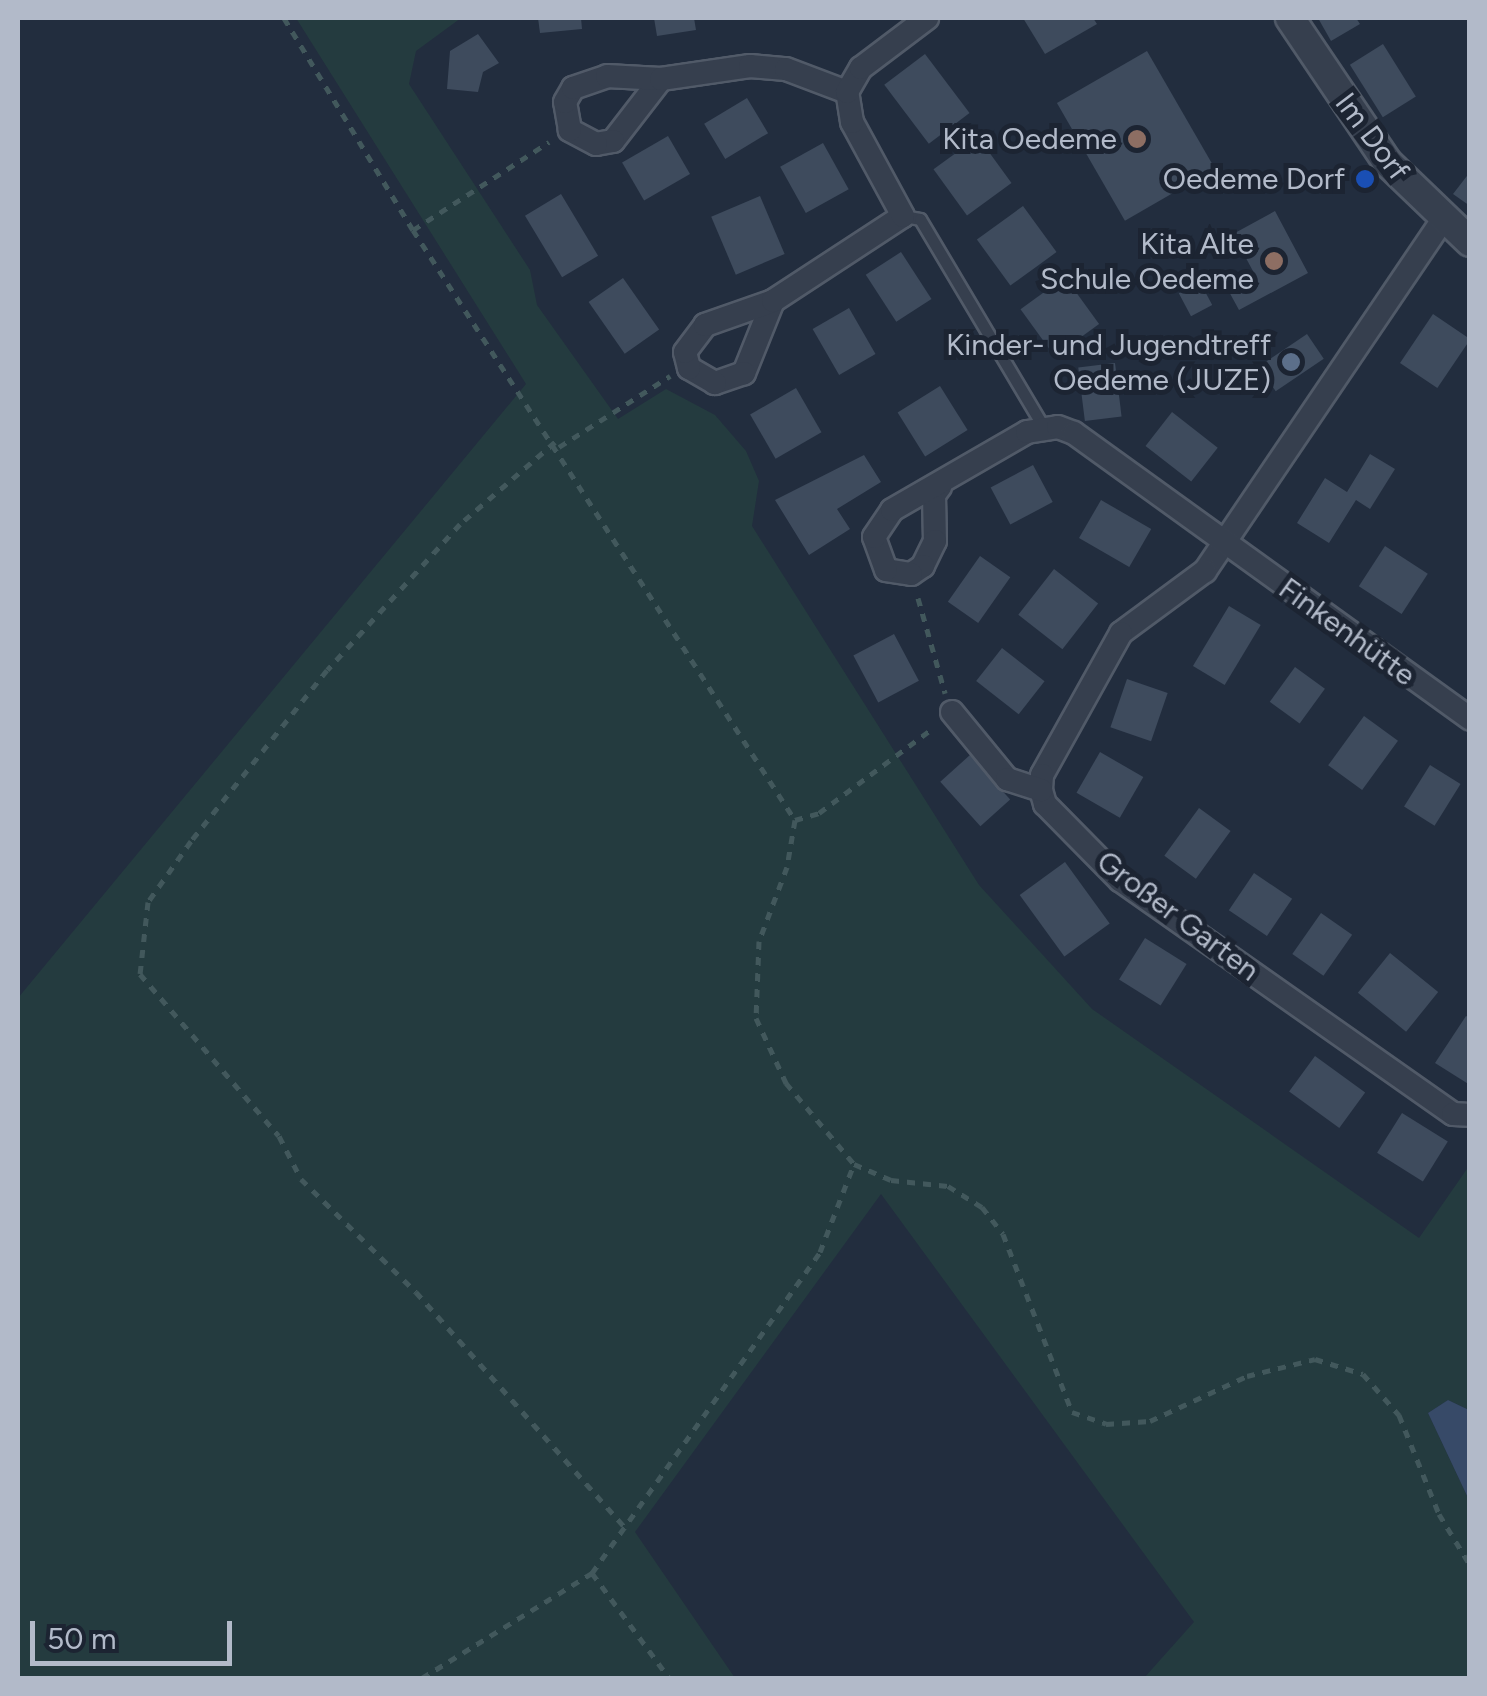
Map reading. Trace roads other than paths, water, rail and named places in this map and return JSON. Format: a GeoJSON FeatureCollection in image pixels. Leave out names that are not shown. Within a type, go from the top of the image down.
{"type":"FeatureCollection","features":[{"type":"Feature","properties":{"kind":"street","name":"Im Dorf"},"geometry":{"type":"LineString","coordinates":[[1290,18],[1352,115],[1442,221],[1470,242]]}},
{"type":"Feature","properties":{"kind":"street"},"geometry":{"type":"LineString","coordinates":[[773,301],[744,373],[715,383],[689,368],[686,352],[705,326],[773,301],[903,216],[852,122],[848,92],[861,68],[920,20]]}},
{"type":"Feature","properties":{"kind":"street"},"geometry":{"type":"LineString","coordinates":[[661,79],[612,141],[596,144],[570,130],[565,102],[586,79],[661,79],[750,66],[786,69],[848,92]]}},
{"type":"Feature","properties":{"kind":"street"},"geometry":{"type":"LineString","coordinates":[[952,712],[1007,779],[1041,790],[1042,775],[1122,632],[1180,594],[1225,544],[1442,221]]}},
{"type":"Feature","properties":{"kind":"street"},"geometry":{"type":"LineString","coordinates":[[940,486],[935,541],[924,566],[911,574],[886,570],[874,537],[892,510],[940,486],[986,452],[1044,428]]}},
{"type":"Feature","properties":{"kind":"street","name":"Finkenhütte"},"geometry":{"type":"LineString","coordinates":[[1044,428],[1074,434],[1470,719]]}},
{"type":"Feature","properties":{"kind":"street","name":"Großer Garten"},"geometry":{"type":"LineString","coordinates":[[1041,790],[1046,804],[1120,880],[1453,1114],[1470,1114]]}},
{"type":"Feature","properties":{"kind":"lane"},"geometry":{"type":"LineString","coordinates":[[903,216],[920,219],[1044,428]]}},
{"type":"Feature","properties":{"kind":"water"},"geometry":{"type":"Polygon","coordinates":[[[1448,1400],[1469,1410],[1469,1500],[1428,1413],[1448,1400]]]}},
{"type":"Feature","properties":{"kind":"place","name":"Kita Oedeme"},"geometry":{"type":"Point","coordinates":[1137,139]}},
{"type":"Feature","properties":{"kind":"place","name":"Oedeme Dorf"},"geometry":{"type":"Point","coordinates":[1365,179]}},
{"type":"Feature","properties":{"kind":"place","name":"Kita Alte Schule Oedeme"},"geometry":{"type":"Point","coordinates":[1274,261]}},
{"type":"Feature","properties":{"kind":"place","name":"Kinder- und Jugendtreff Oedeme (JUZE)"},"geometry":{"type":"Point","coordinates":[1291,362]}}]}
